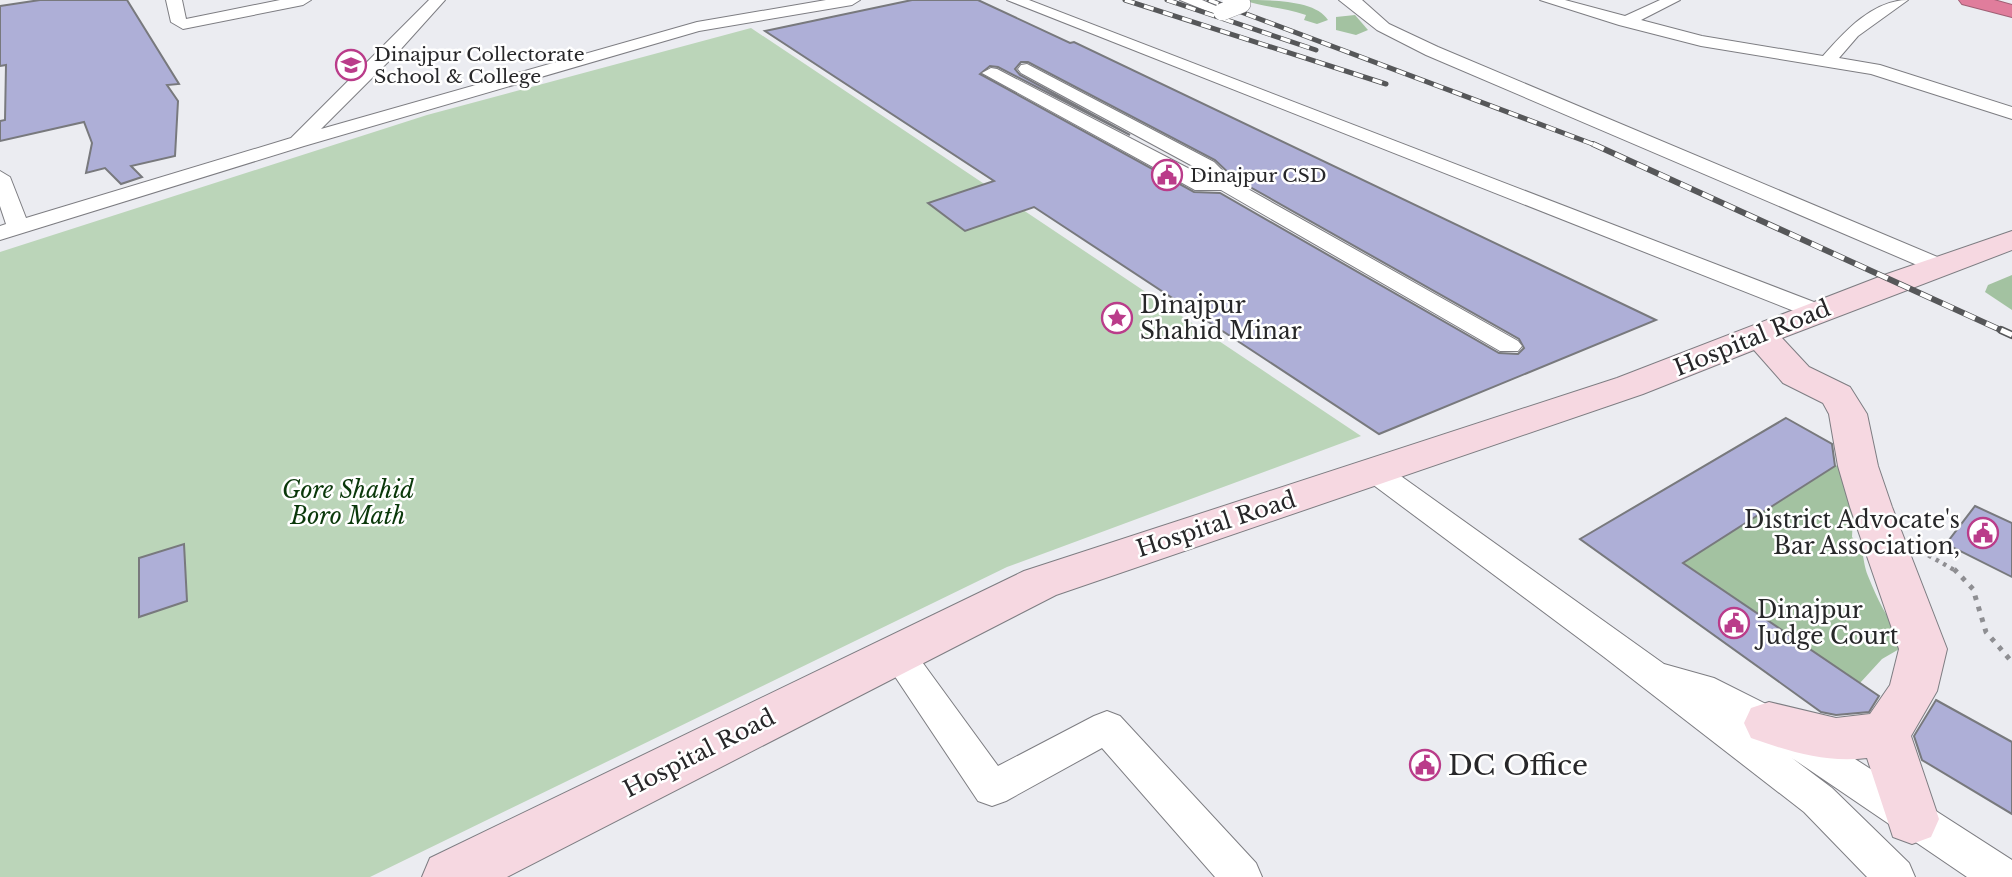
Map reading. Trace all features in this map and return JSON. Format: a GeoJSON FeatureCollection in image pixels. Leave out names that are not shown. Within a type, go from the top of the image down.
{"type":"FeatureCollection","features":[{"type":"Feature","properties":{"kind":"highway"},"geometry":{"type":"LineString","coordinates":[[1969,0],[2012,11]]}},
{"type":"Feature","properties":{"kind":"main road","name":"Hospital Road"},"geometry":{"type":"LineString","coordinates":[[450,877],[1040,583],[1630,386],[2012,240]]}},
{"type":"Feature","properties":{"kind":"main road"},"geometry":{"type":"LineString","coordinates":[[1760,335],[1796,375],[1837,395],[1848,414],[1858,466],[1923,649],[1913,691],[1885,734],[1836,740],[1769,723]]}},
{"type":"Feature","properties":{"kind":"main road"},"geometry":{"type":"LineString","coordinates":[[1885,734],[1912,819]]}},
{"type":"Feature","properties":{"kind":"street"},"geometry":{"type":"LineString","coordinates":[[174,0],[179,22],[183,24],[303,0]]}},
{"type":"Feature","properties":{"kind":"street"},"geometry":{"type":"LineString","coordinates":[[297,142],[394,47],[437,0]]}},
{"type":"Feature","properties":{"kind":"street"},"geometry":{"type":"LineString","coordinates":[[0,177],[9,230],[297,142],[697,27],[852,0]]}},
{"type":"Feature","properties":{"kind":"street"},"geometry":{"type":"LineString","coordinates":[[1015,0],[1818,312]]}},
{"type":"Feature","properties":{"kind":"street"},"geometry":{"type":"LineString","coordinates":[[1188,0],[1226,6]]}},
{"type":"Feature","properties":{"kind":"street"},"geometry":{"type":"LineString","coordinates":[[1625,22],[1672,0]]}},
{"type":"Feature","properties":{"kind":"street"},"geometry":{"type":"LineString","coordinates":[[1828,61],[1852,33],[1900,0]]}},
{"type":"Feature","properties":{"kind":"street"},"geometry":{"type":"LineString","coordinates":[[1352,1],[1382,27],[1432,51],[1939,266]]}},
{"type":"Feature","properties":{"kind":"street"},"geometry":{"type":"LineString","coordinates":[[1557,1],[1701,41],[1874,69],[2012,113]]}},
{"type":"Feature","properties":{"kind":"street"},"geometry":{"type":"LineString","coordinates":[[1027,69],[1207,166],[1226,184],[1509,346]]}},
{"type":"Feature","properties":{"kind":"street"},"geometry":{"type":"LineString","coordinates":[[991,73],[1202,186],[1226,184]]}},
{"type":"Feature","properties":{"kind":"street"},"geometry":{"type":"LineString","coordinates":[[1067,113],[1111,114]]}},
{"type":"Feature","properties":{"kind":"street"},"geometry":{"type":"LineString","coordinates":[[1374,471],[1818,800],[1895,877]]}},
{"type":"Feature","properties":{"kind":"street"},"geometry":{"type":"LineString","coordinates":[[897,654],[992,789],[1107,727],[1242,877]]}},
{"type":"Feature","properties":{"kind":"street"},"geometry":{"type":"LineString","coordinates":[[1646,672],[1701,688],[1769,723],[2002,877]]}},
{"type":"Feature","properties":{"kind":"path"},"geometry":{"type":"LineString","coordinates":[[1878,528],[1950,565],[1973,589],[1986,632],[2012,662]]}},
{"type":"Feature","properties":{"kind":"green space"},"geometry":{"type":"Polygon","coordinates":[[[1244,0],[1303,5],[1314,8],[1328,20],[1317,24],[1304,20],[1306,15],[1298,12],[1244,0]]]}},
{"type":"Feature","properties":{"kind":"green space"},"geometry":{"type":"Polygon","coordinates":[[[1355,15],[1368,30],[1356,35],[1336,30],[1336,17],[1355,15]]]}},
{"type":"Feature","properties":{"kind":"green space","name":"Gore Shahid Boro Math"},"geometry":{"type":"Polygon","coordinates":[[[751,28],[1361,436],[1007,567],[370,877],[0,877],[0,252],[427,115],[751,28]]]}},
{"type":"Feature","properties":{"kind":"green space"},"geometry":{"type":"Polygon","coordinates":[[[2012,275],[2012,310],[1985,292],[1988,285],[2012,275]]]}},
{"type":"Feature","properties":{"kind":"green space"},"geometry":{"type":"Polygon","coordinates":[[[1842,462],[1841,479],[1854,497],[1852,537],[1862,552],[1868,576],[1879,600],[1903,637],[1901,648],[1882,659],[1860,683],[1683,563],[1842,462]]]}},
{"type":"Feature","properties":{"kind":"building"},"geometry":{"type":"Polygon","coordinates":[[[40,0],[127,0],[179,84],[167,85],[178,101],[175,156],[131,166],[142,177],[121,184],[105,168],[86,173],[92,143],[84,122],[0,141],[0,121],[5,120],[6,65],[0,66],[0,6],[40,0]]]}},
{"type":"Feature","properties":{"kind":"building","name":"Dinajpur CSD"},"geometry":{"type":"Polygon","coordinates":[[[912,0],[978,0],[1070,43],[1074,42],[1656,320],[1379,434],[1034,207],[965,231],[928,203],[994,181],[765,31],[912,0]],[[1021,62],[1015,69],[1020,75],[1130,135],[998,67],[990,66],[980,74],[1194,192],[1220,193],[1499,353],[1518,354],[1524,348],[1519,339],[1234,178],[1215,160],[1028,62],[1021,62]]]}},
{"type":"Feature","properties":{"kind":"building","name":"Dinajpur Judge Court"},"geometry":{"type":"Polygon","coordinates":[[[1786,418],[1832,444],[1835,466],[1683,563],[1879,696],[1869,712],[1836,715],[1821,712],[1580,539],[1786,418]]]}},
{"type":"Feature","properties":{"kind":"building","name":"District Advocate's Bar Association,"},"geometry":{"type":"Polygon","coordinates":[[[1975,506],[2012,523],[2012,577],[1946,544],[1975,506]]]}},
{"type":"Feature","properties":{"kind":"building"},"geometry":{"type":"Polygon","coordinates":[[[184,544],[187,601],[139,617],[139,558],[184,544]]]}},
{"type":"Feature","properties":{"kind":"building"},"geometry":{"type":"Polygon","coordinates":[[[1936,700],[2012,742],[2012,814],[1922,760],[1914,736],[1936,700]]]}},
{"type":"Feature","properties":{"kind":"railway"},"geometry":{"type":"LineString","coordinates":[[1125,0],[1386,84]]}},
{"type":"Feature","properties":{"kind":"railway"},"geometry":{"type":"LineString","coordinates":[[1167,0],[1316,50]]}},
{"type":"Feature","properties":{"kind":"railway"},"geometry":{"type":"LineString","coordinates":[[1209,0],[1595,145]]}},
{"type":"Feature","properties":{"kind":"railway"},"geometry":{"type":"LineString","coordinates":[[1595,145],[2005,332]]}},
{"type":"Feature","properties":{"kind":"railway"},"geometry":{"type":"LineString","coordinates":[[2001,330],[2012,335]]}},
{"type":"Feature","properties":{"kind":"place","name":"Dinajpur Collectorate School & College"},"geometry":{"type":"Point","coordinates":[351,65]}},
{"type":"Feature","properties":{"kind":"place","name":"Dinajpur CSD"},"geometry":{"type":"Point","coordinates":[1167,175]}},
{"type":"Feature","properties":{"kind":"place","name":"Dinajpur Shahid Minar"},"geometry":{"type":"Point","coordinates":[1117,318]}},
{"type":"Feature","properties":{"kind":"place","name":"District Advocate's Bar Association,"},"geometry":{"type":"Point","coordinates":[1983,533]}},
{"type":"Feature","properties":{"kind":"place","name":"Dinajpur Judge Court"},"geometry":{"type":"Point","coordinates":[1734,623]}},
{"type":"Feature","properties":{"kind":"place","name":"DC Office"},"geometry":{"type":"Point","coordinates":[1425,765]}}]}
